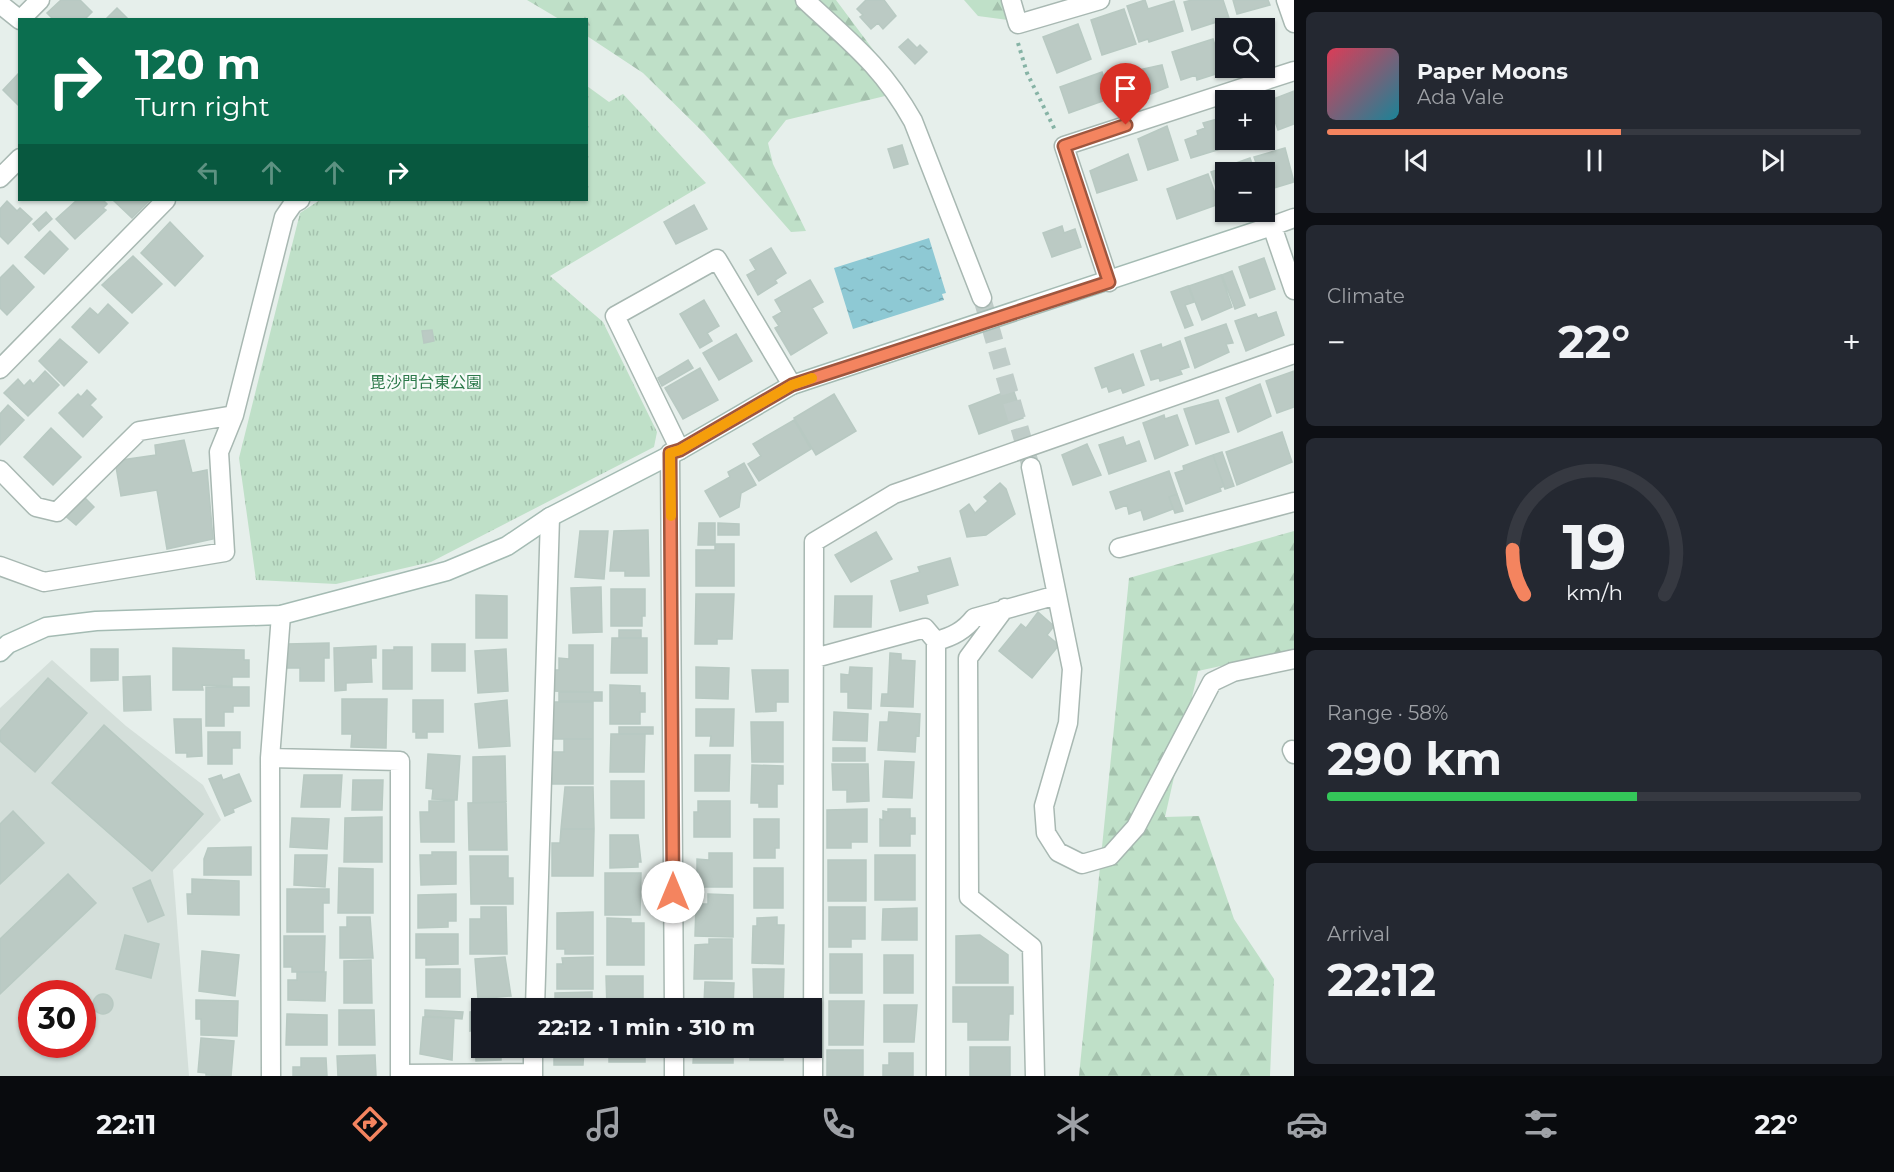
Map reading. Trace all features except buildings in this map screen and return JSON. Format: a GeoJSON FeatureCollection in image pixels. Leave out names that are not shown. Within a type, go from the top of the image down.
{"type":"FeatureCollection","features":[{"type":"Feature","properties":{"kind":"street"},"geometry":{"type":"LineString","coordinates":[[22,18],[40,0]]}},
{"type":"Feature","properties":{"kind":"street"},"geometry":{"type":"LineString","coordinates":[[805,0],[863,53],[898,95],[913,121],[982,298]]}},
{"type":"Feature","properties":{"kind":"street"},"geometry":{"type":"LineString","coordinates":[[1011,0],[1018,24],[1100,0]]}},
{"type":"Feature","properties":{"kind":"street"},"geometry":{"type":"LineString","coordinates":[[1286,0],[1294,23]]}},
{"type":"Feature","properties":{"kind":"street"},"geometry":{"type":"LineString","coordinates":[[0,4],[18,18]]}},
{"type":"Feature","properties":{"kind":"street"},"geometry":{"type":"LineString","coordinates":[[1109,282],[1064,146],[1294,71]]}},
{"type":"Feature","properties":{"kind":"street"},"geometry":{"type":"LineString","coordinates":[[0,178],[18,160]]}},
{"type":"Feature","properties":{"kind":"street"},"geometry":{"type":"LineString","coordinates":[[0,369],[165,201]]}},
{"type":"Feature","properties":{"kind":"street"},"geometry":{"type":"LineString","coordinates":[[0,566],[44,582],[225,552],[219,452],[234,415],[285,217],[293,204],[298,201]]}},
{"type":"Feature","properties":{"kind":"street"},"geometry":{"type":"LineString","coordinates":[[0,652],[8,644],[46,627],[96,621],[281,615],[447,571],[507,546],[550,517],[675,451],[792,385],[1109,282],[1294,218]]}},
{"type":"Feature","properties":{"kind":"street"},"geometry":{"type":"LineString","coordinates":[[1272,226],[1294,290]]}},
{"type":"Feature","properties":{"kind":"street"},"geometry":{"type":"LineString","coordinates":[[674,998],[675,451],[615,316],[717,259],[792,385]]}},
{"type":"Feature","properties":{"kind":"street"},"geometry":{"type":"LineString","coordinates":[[813,1076],[814,542],[894,494],[1294,354]]}},
{"type":"Feature","properties":{"kind":"street"},"geometry":{"type":"LineString","coordinates":[[0,470],[36,507],[57,512],[139,431],[234,415]]}},
{"type":"Feature","properties":{"kind":"street"},"geometry":{"type":"LineString","coordinates":[[1031,467],[1072,669],[1068,723],[1044,806],[1046,833],[1058,852],[1082,864],[1110,856],[1136,827],[1212,682],[1233,672],[1294,659]]}},
{"type":"Feature","properties":{"kind":"street"},"geometry":{"type":"LineString","coordinates":[[1119,548],[1294,502]]}},
{"type":"Feature","properties":{"kind":"street"},"geometry":{"type":"LineString","coordinates":[[535,998],[550,517]]}},
{"type":"Feature","properties":{"kind":"street"},"geometry":{"type":"LineString","coordinates":[[936,641],[949,638],[967,627],[974,618],[1057,595]]}},
{"type":"Feature","properties":{"kind":"street"},"geometry":{"type":"LineString","coordinates":[[1005,608],[968,658],[969,897],[1032,947],[1035,1076]]}},
{"type":"Feature","properties":{"kind":"street"},"geometry":{"type":"LineString","coordinates":[[271,1076],[270,759],[281,615]]}},
{"type":"Feature","properties":{"kind":"street"},"geometry":{"type":"LineString","coordinates":[[814,658],[925,628],[936,641],[936,1076]]}},
{"type":"Feature","properties":{"kind":"street"},"geometry":{"type":"LineString","coordinates":[[270,759],[400,761],[400,1075],[533,1074],[533,1058]]}},
{"type":"Feature","properties":{"kind":"street"},"geometry":{"type":"LineString","coordinates":[[674,1058],[674,1076]]}},
{"type":"Feature","properties":{"kind":"path"},"geometry":{"type":"LineString","coordinates":[[1018,24],[1017,38],[1027,73],[1064,146]]}},
{"type":"Feature","properties":{"kind":"shaded area"},"geometry":{"type":"Polygon","coordinates":[[[52,660],[126,726],[203,785],[221,820],[173,870],[189,1076],[0,1076],[0,708],[52,660]]]}},
{"type":"Feature","properties":{"kind":"green space"},"geometry":{"type":"Polygon","coordinates":[[[527,0],[836,0],[898,83],[885,96],[786,120],[768,143],[773,164],[806,231],[791,232],[704,133],[643,73],[588,37],[588,18],[557,18],[527,0]]]}},
{"type":"Feature","properties":{"kind":"green space"},"geometry":{"type":"Polygon","coordinates":[[[964,0],[1002,0],[1008,20],[978,16],[964,0]]]}},
{"type":"Feature","properties":{"kind":"green space","name":"毘沙門台東公園"},"geometry":{"type":"Polygon","coordinates":[[[588,87],[609,102],[623,94],[706,183],[550,276],[603,322],[657,432],[654,447],[431,562],[336,584],[256,580],[239,458],[300,213],[318,201],[588,201],[588,87]]]}},
{"type":"Feature","properties":{"kind":"green space"},"geometry":{"type":"Polygon","coordinates":[[[1294,531],[1294,650],[1198,671],[1165,817],[1199,816],[1234,919],[1274,979],[1270,1076],[1079,1076],[1129,578],[1294,531]]]}},
{"type":"Feature","properties":{"kind":"water"},"geometry":{"type":"Polygon","coordinates":[[[929,238],[946,293],[942,294],[944,300],[853,329],[834,268],[929,238]]]}},
{"type":"Feature","properties":{"kind":"tunnel"},"geometry":{"type":"LineString","coordinates":[[982,298],[1030,464]]}},
{"type":"Feature","properties":{"kind":"slow traffic"},"geometry":{"type":"LineString","coordinates":[[671,516],[670,453],[680,450],[792,385],[812,378]]}},
{"type":"Feature","properties":{"kind":"route"},"geometry":{"type":"LineString","coordinates":[[673,892],[670,453],[680,450],[792,385],[1109,282],[1064,146],[1126,125]]}}]}
